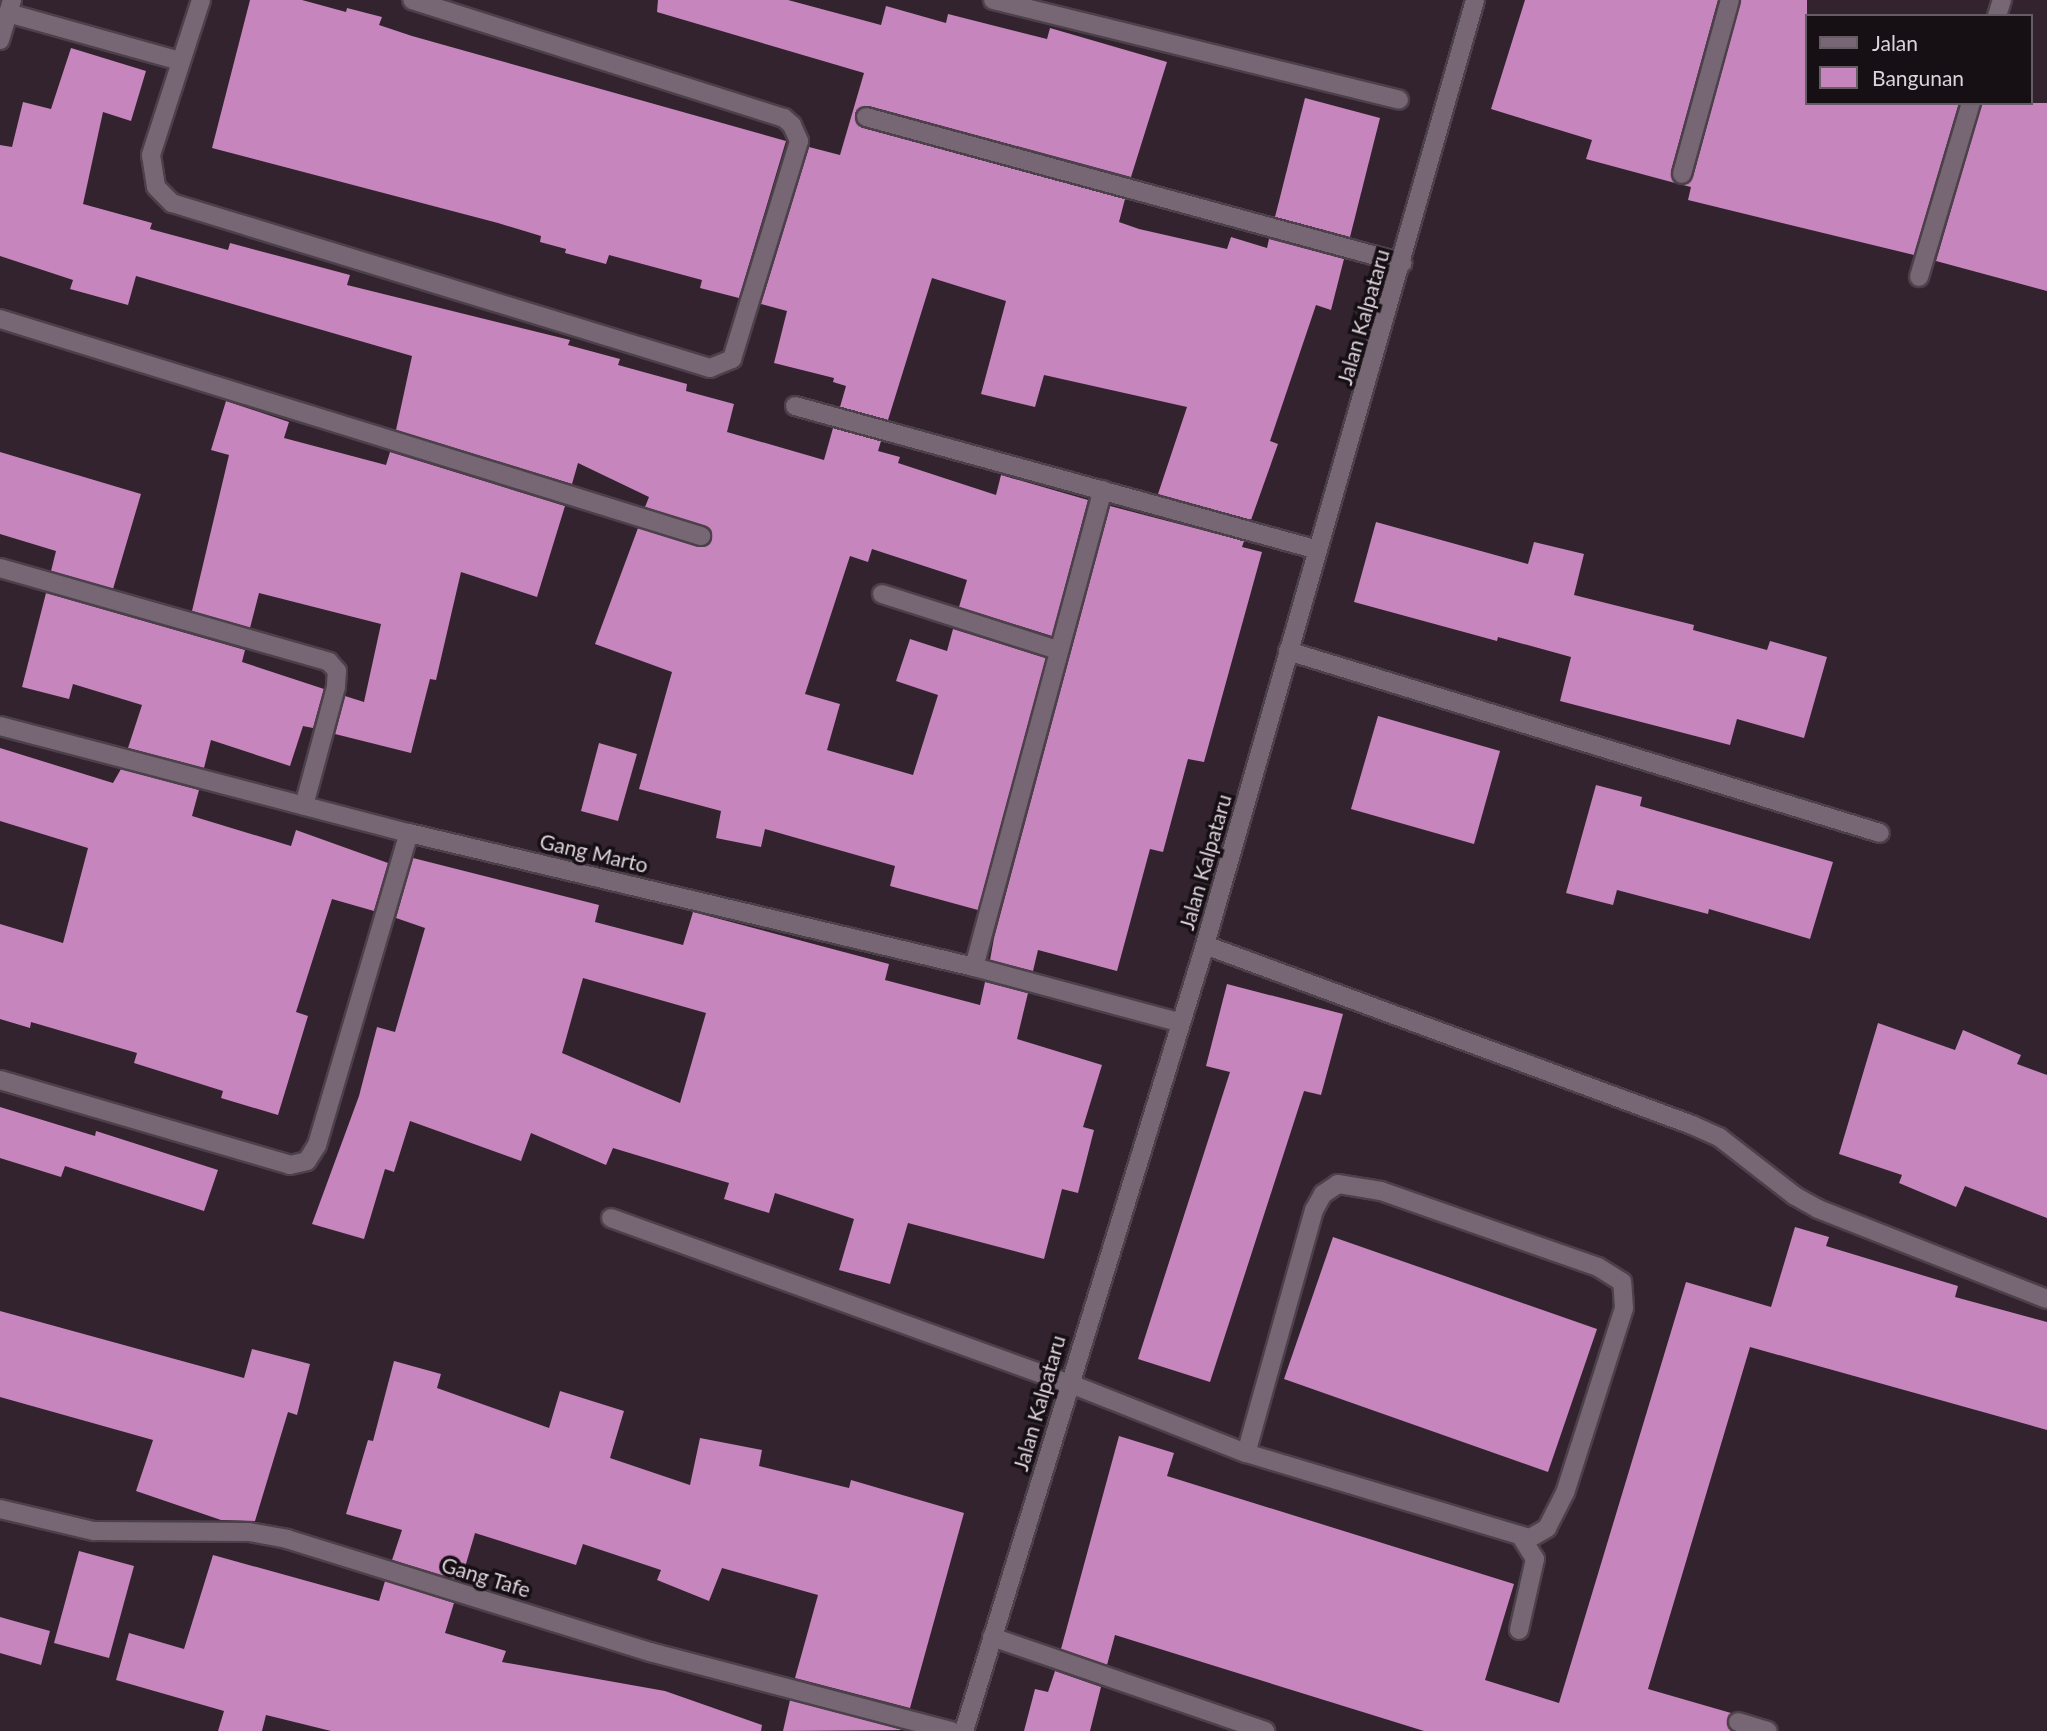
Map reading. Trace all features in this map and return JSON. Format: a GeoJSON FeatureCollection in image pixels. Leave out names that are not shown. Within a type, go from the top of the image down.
{"type":"FeatureCollection","features":[{"type":"Feature","properties":{"kind":"street"},"geometry":{"type":"LineString","coordinates":[[201,0],[151,155],[156,187],[172,203],[710,368],[732,359],[799,141],[792,125],[784,118],[412,0]]}},
{"type":"Feature","properties":{"kind":"street"},"geometry":{"type":"LineString","coordinates":[[993,0],[1399,100]]}},
{"type":"Feature","properties":{"kind":"street","name":"Jalan Kalpataru"},"geometry":{"type":"LineString","coordinates":[[964,1731],[1178,1022],[1205,945],[1475,0]]}},
{"type":"Feature","properties":{"kind":"street"},"geometry":{"type":"LineString","coordinates":[[1682,174],[1730,0]]}},
{"type":"Feature","properties":{"kind":"street"},"geometry":{"type":"LineString","coordinates":[[0,40],[10,6],[180,61]]}},
{"type":"Feature","properties":{"kind":"street"},"geometry":{"type":"LineString","coordinates":[[1919,276],[1970,105]]}},
{"type":"Feature","properties":{"kind":"street"},"geometry":{"type":"LineString","coordinates":[[866,117],[1402,263]]}},
{"type":"Feature","properties":{"kind":"street"},"geometry":{"type":"LineString","coordinates":[[0,319],[701,536]]}},
{"type":"Feature","properties":{"kind":"street"},"geometry":{"type":"LineString","coordinates":[[795,406],[1318,550]]}},
{"type":"Feature","properties":{"kind":"street"},"geometry":{"type":"LineString","coordinates":[[974,967],[1103,490]]}},
{"type":"Feature","properties":{"kind":"street"},"geometry":{"type":"LineString","coordinates":[[0,568],[329,662],[337,671],[336,687],[304,806]]}},
{"type":"Feature","properties":{"kind":"street"},"geometry":{"type":"LineString","coordinates":[[882,594],[1058,650]]}},
{"type":"Feature","properties":{"kind":"street"},"geometry":{"type":"LineString","coordinates":[[1288,651],[1880,833]]}},
{"type":"Feature","properties":{"kind":"street","name":"Gang Marto"},"geometry":{"type":"LineString","coordinates":[[0,726],[409,833],[974,967],[1178,1022]]}},
{"type":"Feature","properties":{"kind":"street"},"geometry":{"type":"LineString","coordinates":[[0,1080],[290,1165],[307,1161],[317,1145],[409,833]]}},
{"type":"Feature","properties":{"kind":"street"},"geometry":{"type":"LineString","coordinates":[[1205,945],[1692,1125],[1719,1137],[1795,1196],[1818,1209],[2047,1299]]}},
{"type":"Feature","properties":{"kind":"street"},"geometry":{"type":"LineString","coordinates":[[611,1218],[1068,1383],[1246,1453],[1521,1537],[1538,1537],[1547,1528],[1565,1493],[1624,1308],[1622,1282],[1598,1267],[1381,1191],[1338,1184],[1317,1202],[1246,1453]]}},
{"type":"Feature","properties":{"kind":"street","name":"Gang Tafe"},"geometry":{"type":"LineString","coordinates":[[0,1509],[94,1531],[249,1532],[287,1539],[650,1652],[952,1731]]}},
{"type":"Feature","properties":{"kind":"street"},"geometry":{"type":"LineString","coordinates":[[1519,1630],[1535,1559],[1521,1537]]}},
{"type":"Feature","properties":{"kind":"street"},"geometry":{"type":"LineString","coordinates":[[992,1637],[1265,1731]]}},
{"type":"Feature","properties":{"kind":"street"},"geometry":{"type":"LineString","coordinates":[[1738,1722],[1768,1731]]}},
{"type":"Feature","properties":{"kind":"building"},"geometry":{"type":"Polygon","coordinates":[[[250,0],[302,0],[346,12],[347,8],[382,17],[379,25],[412,36],[786,141],[739,298],[700,288],[702,280],[609,255],[606,264],[565,253],[566,249],[540,242],[541,236],[498,223],[212,148],[250,0]]]}},
{"type":"Feature","properties":{"kind":"building"},"geometry":{"type":"Polygon","coordinates":[[[658,0],[788,0],[881,25],[886,6],[946,23],[948,14],[1047,39],[1050,28],[1167,62],[1131,177],[869,106],[859,108],[855,119],[863,128],[1125,199],[1119,222],[1139,229],[1227,249],[1231,237],[1267,248],[1269,239],[1344,259],[1331,310],[1316,305],[1270,441],[1278,444],[1251,520],[1158,494],[1187,407],[1044,375],[1035,407],[981,394],[1006,301],[932,278],[888,420],[840,407],[846,386],[833,382],[834,378],[774,363],[787,311],[761,304],[809,147],[840,155],[864,73],[657,12],[658,0]]]}},
{"type":"Feature","properties":{"kind":"building"},"geometry":{"type":"Polygon","coordinates":[[[1525,0],[1718,0],[1671,171],[1675,183],[1586,159],[1592,140],[1491,109],[1525,0]]]}},
{"type":"Feature","properties":{"kind":"building"},"geometry":{"type":"Polygon","coordinates":[[[1741,0],[1807,0],[1806,105],[1958,105],[1914,255],[1688,200],[1691,187],[1683,185],[1693,177],[1741,0]]]}},
{"type":"Feature","properties":{"kind":"building"},"geometry":{"type":"Polygon","coordinates":[[[71,48],[146,71],[131,121],[103,112],[83,204],[152,223],[150,229],[228,250],[230,243],[350,275],[347,285],[570,340],[568,345],[620,359],[618,365],[687,384],[686,391],[734,404],[727,432],[824,460],[833,428],[881,441],[878,451],[900,457],[898,463],[996,495],[1001,475],[1088,500],[1052,636],[959,607],[967,580],[872,549],[868,562],[850,556],[805,694],[840,704],[827,750],[913,775],[938,695],[896,681],[910,639],[947,651],[953,629],[1046,658],[978,910],[890,886],[895,866],[765,829],[761,847],[716,838],[721,811],[639,789],[672,672],[595,644],[638,528],[703,547],[712,539],[709,528],[645,507],[649,497],[578,463],[572,484],[396,430],[412,356],[136,276],[128,305],[70,289],[73,280],[0,256],[0,145],[12,147],[23,102],[51,109],[71,48]]]}},
{"type":"Feature","properties":{"kind":"building"},"geometry":{"type":"Polygon","coordinates":[[[1305,98],[1380,118],[1350,237],[1275,217],[1305,98]]]}},
{"type":"Feature","properties":{"kind":"building"},"geometry":{"type":"Polygon","coordinates":[[[2047,103],[2047,291],[1936,261],[1981,105],[2047,103]]]}},
{"type":"Feature","properties":{"kind":"building"},"geometry":{"type":"Polygon","coordinates":[[[226,401],[289,422],[284,438],[386,465],[390,452],[565,506],[537,597],[461,572],[436,680],[430,679],[411,753],[335,734],[345,696],[364,702],[381,624],[259,593],[250,628],[192,611],[229,455],[211,450],[226,401]]]}},
{"type":"Feature","properties":{"kind":"building"},"geometry":{"type":"Polygon","coordinates":[[[0,452],[141,494],[113,589],[51,571],[56,551],[0,534],[0,452]]]}},
{"type":"Feature","properties":{"kind":"building"},"geometry":{"type":"Polygon","coordinates":[[[1110,506],[1244,541],[1242,547],[1262,552],[1204,762],[1188,759],[1163,852],[1150,849],[1117,971],[1038,950],[1033,971],[990,960],[1110,506]]]}},
{"type":"Feature","properties":{"kind":"building"},"geometry":{"type":"Polygon","coordinates":[[[1376,522],[1528,564],[1534,542],[1584,554],[1574,595],[1694,625],[1693,630],[1767,650],[1770,641],[1827,657],[1804,738],[1737,719],[1730,745],[1560,701],[1571,657],[1498,637],[1497,641],[1354,602],[1376,522]]]}},
{"type":"Feature","properties":{"kind":"building"},"geometry":{"type":"Polygon","coordinates":[[[46,593],[245,650],[242,662],[324,689],[313,728],[303,726],[290,766],[211,740],[204,768],[128,748],[142,705],[73,684],[69,699],[22,687],[46,593]]]}},
{"type":"Feature","properties":{"kind":"building"},"geometry":{"type":"Polygon","coordinates":[[[1378,716],[1500,751],[1474,844],[1351,809],[1378,716]]]}},
{"type":"Feature","properties":{"kind":"building"},"geometry":{"type":"Polygon","coordinates":[[[599,743],[637,754],[618,821],[581,811],[599,743]]]}},
{"type":"Feature","properties":{"kind":"building"},"geometry":{"type":"Polygon","coordinates":[[[0,748],[113,783],[121,769],[199,790],[192,816],[291,846],[296,830],[388,863],[374,911],[332,899],[296,1012],[308,1016],[278,1115],[221,1098],[223,1091],[134,1063],[137,1053],[31,1022],[30,1028],[0,1019],[0,924],[63,943],[88,848],[0,821],[0,748]]]}},
{"type":"Feature","properties":{"kind":"building"},"geometry":{"type":"Polygon","coordinates":[[[1596,785],[1642,797],[1640,806],[1833,862],[1810,939],[1709,909],[1708,914],[1617,890],[1613,905],[1566,893],[1596,785]]]}},
{"type":"Feature","properties":{"kind":"building"},"geometry":{"type":"Polygon","coordinates":[[[413,858],[599,905],[595,922],[683,945],[693,912],[889,964],[885,980],[980,1005],[985,982],[1028,993],[1017,1039],[1102,1065],[1083,1127],[1094,1130],[1078,1193],[1062,1189],[1044,1259],[908,1223],[890,1284],[839,1270],[854,1219],[775,1193],[769,1213],[724,1199],[729,1183],[613,1148],[606,1165],[531,1133],[521,1161],[410,1121],[394,1172],[385,1169],[364,1239],[312,1224],[359,1096],[377,1027],[395,1032],[425,928],[396,918],[413,858]],[[583,978],[562,1053],[680,1103],[706,1013],[583,978]]]}},
{"type":"Feature","properties":{"kind":"building"},"geometry":{"type":"Polygon","coordinates":[[[1227,984],[1343,1014],[1321,1095],[1304,1091],[1210,1382],[1138,1359],[1230,1072],[1206,1066],[1227,984]]]}},
{"type":"Feature","properties":{"kind":"building"},"geometry":{"type":"Polygon","coordinates":[[[1878,1023],[1955,1050],[1963,1030],[2021,1055],[2017,1064],[2047,1075],[2047,1218],[1965,1186],[1956,1207],[1899,1183],[1902,1175],[1839,1154],[1878,1023]]]}},
{"type":"Feature","properties":{"kind":"building"},"geometry":{"type":"Polygon","coordinates":[[[0,1107],[95,1136],[96,1131],[218,1170],[204,1211],[65,1166],[61,1177],[0,1158],[0,1107]]]}},
{"type":"Feature","properties":{"kind":"building"},"geometry":{"type":"Polygon","coordinates":[[[1795,1227],[1829,1237],[1826,1246],[1958,1286],[1955,1297],[2047,1322],[2047,1430],[1750,1347],[1648,1689],[1731,1713],[1727,1724],[1731,1731],[1424,1731],[1115,1635],[1107,1665],[1061,1649],[1119,1436],[1174,1453],[1167,1476],[1514,1584],[1485,1680],[1559,1703],[1686,1282],[1771,1307],[1795,1227]]]}},
{"type":"Feature","properties":{"kind":"building"},"geometry":{"type":"Polygon","coordinates":[[[1333,1237],[1597,1329],[1548,1472],[1284,1379],[1333,1237]]]}},
{"type":"Feature","properties":{"kind":"building"},"geometry":{"type":"Polygon","coordinates":[[[0,1311],[244,1378],[252,1349],[310,1364],[297,1415],[288,1412],[255,1521],[221,1520],[136,1491],[153,1440],[0,1397],[0,1311]]]}},
{"type":"Feature","properties":{"kind":"building"},"geometry":{"type":"Polygon","coordinates":[[[394,1361],[441,1374],[437,1388],[549,1428],[560,1391],[624,1411],[610,1458],[690,1485],[700,1438],[762,1450],[759,1466],[849,1488],[851,1480],[964,1513],[910,1708],[795,1678],[818,1595],[722,1568],[709,1601],[657,1580],[661,1570],[583,1544],[576,1565],[475,1533],[461,1581],[392,1560],[402,1530],[346,1514],[368,1440],[373,1441],[394,1361]]]}},
{"type":"Feature","properties":{"kind":"building"},"geometry":{"type":"Polygon","coordinates":[[[79,1551],[134,1566],[109,1658],[54,1643],[79,1551]]]}},
{"type":"Feature","properties":{"kind":"building"},"geometry":{"type":"Polygon","coordinates":[[[213,1555],[379,1601],[385,1581],[454,1603],[445,1633],[506,1651],[502,1662],[665,1691],[762,1725],[761,1731],[331,1731],[266,1715],[262,1731],[218,1731],[224,1711],[116,1680],[129,1633],[184,1649],[213,1555]]]}},
{"type":"Feature","properties":{"kind":"building"},"geometry":{"type":"Polygon","coordinates":[[[0,1617],[50,1631],[41,1665],[0,1653],[0,1617]]]}},
{"type":"Feature","properties":{"kind":"building"},"geometry":{"type":"Polygon","coordinates":[[[1055,1671],[1101,1687],[1090,1731],[1024,1731],[1035,1689],[1048,1692],[1055,1671]]]}},
{"type":"Feature","properties":{"kind":"building"},"geometry":{"type":"Polygon","coordinates":[[[790,1700],[904,1730],[783,1731],[790,1700]]]}}]}
